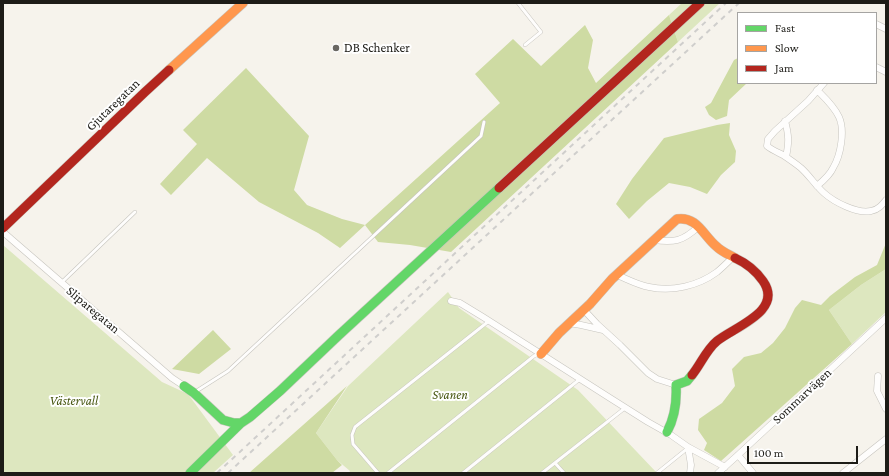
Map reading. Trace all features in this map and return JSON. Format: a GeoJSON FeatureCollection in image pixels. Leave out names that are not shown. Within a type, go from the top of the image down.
{"type":"FeatureCollection","features":[{"type":"Feature","properties":{"kind":"street","name":"Gjutaregatan"},"geometry":{"type":"LineString","coordinates":[[3,228],[145,92],[243,3]]}},
{"type":"Feature","properties":{"kind":"street"},"geometry":{"type":"LineString","coordinates":[[190,473],[241,423],[280,391],[700,3]]}},
{"type":"Feature","properties":{"kind":"street"},"geometry":{"type":"LineString","coordinates":[[877,24],[886,29]]}},
{"type":"Feature","properties":{"kind":"street"},"geometry":{"type":"LineString","coordinates":[[877,68],[886,72]]}},
{"type":"Feature","properties":{"kind":"street"},"geometry":{"type":"LineString","coordinates":[[823,84],[808,101],[775,131],[768,139],[768,146],[802,169],[824,194],[838,204],[856,210],[870,212],[882,205],[886,200]]}},
{"type":"Feature","properties":{"kind":"street"},"geometry":{"type":"LineString","coordinates":[[817,90],[839,117],[842,142],[833,168],[817,186]]}},
{"type":"Feature","properties":{"kind":"street"},"geometry":{"type":"LineString","coordinates":[[785,121],[789,132],[789,145],[786,157]]}},
{"type":"Feature","properties":{"kind":"street"},"geometry":{"type":"LineString","coordinates":[[541,354],[617,274],[677,219],[686,218],[694,222],[722,251],[744,262],[765,283],[768,292],[768,299],[757,316],[718,340],[707,352],[692,377],[686,382],[676,385],[657,379],[648,373],[584,310]]}},
{"type":"Feature","properties":{"kind":"street"},"geometry":{"type":"LineString","coordinates":[[654,240],[675,242],[685,237],[698,226]]}},
{"type":"Feature","properties":{"kind":"street","name":"Sliparegatan"},"geometry":{"type":"LineString","coordinates":[[3,232],[172,378],[184,386]]}},
{"type":"Feature","properties":{"kind":"street"},"geometry":{"type":"LineString","coordinates":[[617,274],[648,287],[675,289],[691,285],[705,279],[733,257]]}},
{"type":"Feature","properties":{"kind":"street"},"geometry":{"type":"LineString","coordinates":[[451,301],[460,303],[625,408],[667,432],[688,447],[725,467]]}},
{"type":"Feature","properties":{"kind":"street","name":"Sommarvägen"},"geometry":{"type":"LineString","coordinates":[[718,473],[886,318]]}},
{"type":"Feature","properties":{"kind":"street"},"geometry":{"type":"LineString","coordinates":[[569,323],[581,324],[604,331]]}},
{"type":"Feature","properties":{"kind":"street"},"geometry":{"type":"LineString","coordinates":[[878,376],[877,391],[886,409]]}},
{"type":"Feature","properties":{"kind":"street"},"geometry":{"type":"LineString","coordinates":[[667,432],[675,414],[676,385]]}},
{"type":"Feature","properties":{"kind":"street"},"geometry":{"type":"LineString","coordinates":[[184,386],[194,393],[223,420],[241,423]]}},
{"type":"Feature","properties":{"kind":"street"},"geometry":{"type":"LineString","coordinates":[[843,473],[886,439]]}},
{"type":"Feature","properties":{"kind":"street"},"geometry":{"type":"LineString","coordinates":[[688,447],[691,465],[690,473]]}},
{"type":"Feature","properties":{"kind":"street"},"geometry":{"type":"LineString","coordinates":[[738,456],[754,473]]}},
{"type":"Feature","properties":{"kind":"lane"},"geometry":{"type":"LineString","coordinates":[[518,3],[541,32],[525,45]]}},
{"type":"Feature","properties":{"kind":"lane"},"geometry":{"type":"LineString","coordinates":[[194,393],[228,371],[481,136],[484,122]]}},
{"type":"Feature","properties":{"kind":"lane"},"geometry":{"type":"LineString","coordinates":[[61,283],[135,212]]}},
{"type":"Feature","properties":{"kind":"lane"},"geometry":{"type":"LineString","coordinates":[[378,473],[354,444],[352,435],[355,427],[489,321]]}},
{"type":"Feature","properties":{"kind":"lane"},"geometry":{"type":"LineString","coordinates":[[388,473],[534,356],[541,354]]}},
{"type":"Feature","properties":{"kind":"lane"},"geometry":{"type":"LineString","coordinates":[[463,473],[580,379]]}},
{"type":"Feature","properties":{"kind":"lane"},"geometry":{"type":"LineString","coordinates":[[542,473],[625,408]]}},
{"type":"Feature","properties":{"kind":"lane"},"geometry":{"type":"LineString","coordinates":[[657,473],[688,447]]}},
{"type":"Feature","properties":{"kind":"lane"},"geometry":{"type":"LineString","coordinates":[[555,463],[564,473]]}},
{"type":"Feature","properties":{"kind":"green space"},"geometry":{"type":"Polygon","coordinates":[[[682,3],[720,3],[678,42],[669,15],[682,3]]]}},
{"type":"Feature","properties":{"kind":"green space"},"geometry":{"type":"Polygon","coordinates":[[[669,15],[678,42],[451,252],[410,245],[378,242],[365,225],[500,103],[475,74],[513,39],[541,66],[585,25],[593,40],[588,68],[596,83],[669,15]]]}},
{"type":"Feature","properties":{"kind":"green space"},"geometry":{"type":"Polygon","coordinates":[[[737,58],[737,84],[746,84],[729,100],[727,116],[716,120],[709,115],[705,107],[711,103],[734,60],[737,58]]]}},
{"type":"Feature","properties":{"kind":"green space"},"geometry":{"type":"Polygon","coordinates":[[[246,68],[309,136],[294,190],[307,205],[342,219],[365,225],[340,248],[318,233],[259,202],[207,158],[171,195],[160,184],[197,144],[183,130],[246,68]]]}},
{"type":"Feature","properties":{"kind":"green space"},"geometry":{"type":"Polygon","coordinates":[[[730,123],[729,135],[736,151],[735,162],[721,175],[707,194],[690,187],[669,183],[647,201],[629,219],[616,204],[632,179],[664,138],[730,123]]]}},
{"type":"Feature","properties":{"kind":"green space"},"geometry":{"type":"Polygon","coordinates":[[[886,243],[886,269],[861,285],[829,310],[852,344],[721,461],[704,450],[707,443],[698,430],[699,419],[722,403],[735,386],[732,369],[744,357],[761,353],[773,343],[785,328],[795,308],[802,300],[821,305],[830,296],[855,277],[877,265],[886,243]]]}},
{"type":"Feature","properties":{"kind":"green space","name":"Västervall"},"geometry":{"type":"Polygon","coordinates":[[[3,245],[162,382],[188,394],[233,455],[213,473],[3,473],[3,245]]]}},
{"type":"Feature","properties":{"kind":"green space"},"geometry":{"type":"Polygon","coordinates":[[[886,269],[886,312],[852,344],[829,310],[861,285],[886,269]]]}},
{"type":"Feature","properties":{"kind":"green space","name":"Svanen"},"geometry":{"type":"Polygon","coordinates":[[[448,292],[459,308],[578,390],[657,473],[349,473],[350,471],[337,460],[316,433],[348,386],[448,292]]]}},
{"type":"Feature","properties":{"kind":"green space"},"geometry":{"type":"Polygon","coordinates":[[[213,330],[231,349],[199,374],[172,369],[213,330]]]}},
{"type":"Feature","properties":{"kind":"green space"},"geometry":{"type":"Polygon","coordinates":[[[347,386],[316,433],[342,465],[332,473],[249,473],[347,386]]]}},
{"type":"Feature","properties":{"kind":"railway"},"geometry":{"type":"LineString","coordinates":[[217,473],[726,3]]}},
{"type":"Feature","properties":{"kind":"railway"},"geometry":{"type":"LineString","coordinates":[[228,473],[739,3]]}},
{"type":"Feature","properties":{"kind":"traffic: fast"},"geometry":{"type":"LineString","coordinates":[[184,386],[194,393],[223,420],[241,423],[280,391],[499,188]]}},
{"type":"Feature","properties":{"kind":"traffic: fast"},"geometry":{"type":"LineString","coordinates":[[667,432],[675,409],[676,385],[687,381],[692,375]]}},
{"type":"Feature","properties":{"kind":"traffic: fast"},"geometry":{"type":"LineString","coordinates":[[190,473],[241,423]]}},
{"type":"Feature","properties":{"kind":"traffic: slow"},"geometry":{"type":"LineString","coordinates":[[169,70],[243,3]]}},
{"type":"Feature","properties":{"kind":"traffic: slow"},"geometry":{"type":"LineString","coordinates":[[541,354],[559,333],[590,304],[612,279],[677,219],[690,220],[695,223],[711,242],[735,258]]}},
{"type":"Feature","properties":{"kind":"traffic: jam"},"geometry":{"type":"LineString","coordinates":[[499,188],[700,3]]}},
{"type":"Feature","properties":{"kind":"traffic: jam"},"geometry":{"type":"LineString","coordinates":[[3,228],[169,70]]}},
{"type":"Feature","properties":{"kind":"traffic: jam"},"geometry":{"type":"LineString","coordinates":[[692,375],[717,341],[754,317],[767,301],[768,292],[763,281],[743,262],[735,258]]}},
{"type":"Feature","properties":{"kind":"place","name":"DB Schenker"},"geometry":{"type":"Point","coordinates":[336,48]}}]}
